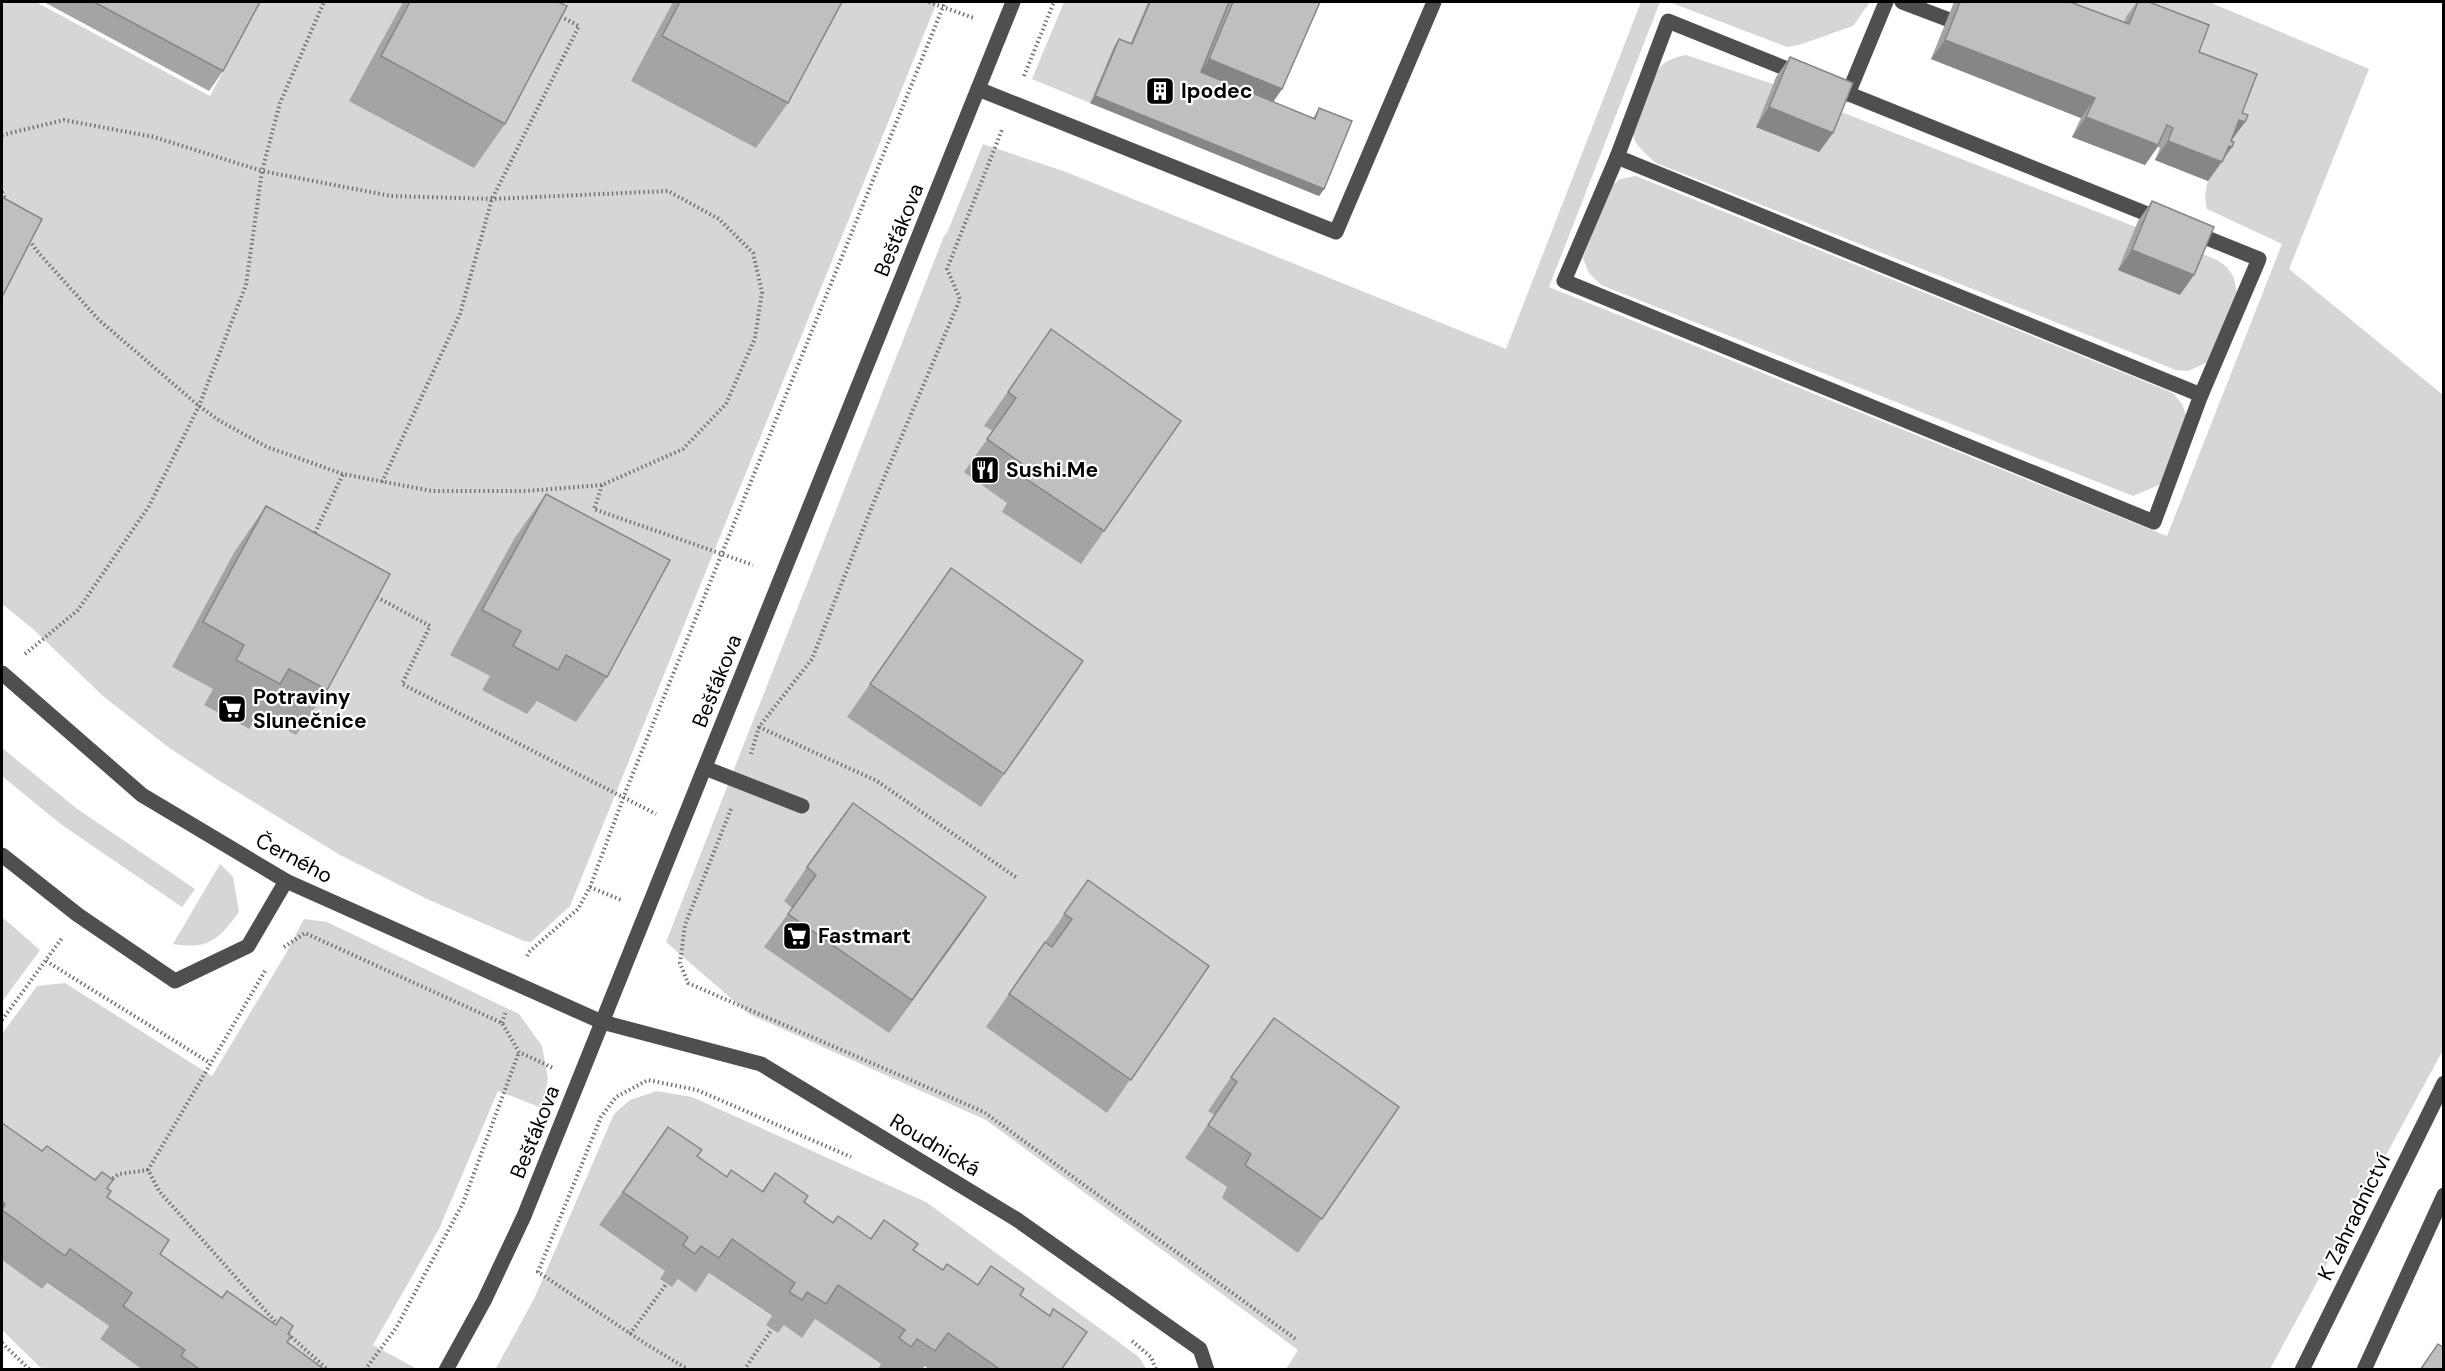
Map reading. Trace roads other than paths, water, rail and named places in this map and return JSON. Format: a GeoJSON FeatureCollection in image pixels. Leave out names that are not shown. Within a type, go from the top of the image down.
{"type":"FeatureCollection","features":[{"type":"Feature","properties":{"kind":"street","name":"Bešťákova"},"geometry":{"type":"LineString","coordinates":[[446,1370],[484,1301],[525,1216],[1013,2]]}},
{"type":"Feature","properties":{"kind":"street"},"geometry":{"type":"LineString","coordinates":[[978,89],[1336,232],[1434,2]]}},
{"type":"Feature","properties":{"kind":"street"},"geometry":{"type":"LineString","coordinates":[[1848,94],[1886,2]]}},
{"type":"Feature","properties":{"kind":"street"},"geometry":{"type":"LineString","coordinates":[[1902,2],[1947,19]]}},
{"type":"Feature","properties":{"kind":"street"},"geometry":{"type":"LineString","coordinates":[[1668,21],[2259,259],[2201,395],[2154,522],[1564,281],[1617,157],[1668,21]]}},
{"type":"Feature","properties":{"kind":"street"},"geometry":{"type":"LineString","coordinates":[[1617,157],[2201,395]]}},
{"type":"Feature","properties":{"kind":"street","name":"Černého"},"geometry":{"type":"LineString","coordinates":[[2,674],[142,795],[286,881],[602,1022]]}},
{"type":"Feature","properties":{"kind":"street"},"geometry":{"type":"LineString","coordinates":[[705,768],[802,806]]}},
{"type":"Feature","properties":{"kind":"street"},"geometry":{"type":"LineString","coordinates":[[2,855],[78,915],[175,981],[248,946],[286,881]]}},
{"type":"Feature","properties":{"kind":"street","name":"Roudnická"},"geometry":{"type":"LineString","coordinates":[[602,1022],[761,1064],[1016,1219],[1200,1349],[1207,1370]]}},
{"type":"Feature","properties":{"kind":"street","name":"K Zahradnictví"},"geometry":{"type":"LineString","coordinates":[[2302,1370],[2444,1083]]}},
{"type":"Feature","properties":{"kind":"street"},"geometry":{"type":"LineString","coordinates":[[2364,1370],[2444,1194]]}},
{"type":"Feature","properties":{"kind":"place","name":"Ipodec"},"geometry":{"type":"Point","coordinates":[1160,91]}},
{"type":"Feature","properties":{"kind":"place","name":"Sushi.Me"},"geometry":{"type":"Point","coordinates":[985,470]}},
{"type":"Feature","properties":{"kind":"place","name":"Potraviny Slunečnice"},"geometry":{"type":"Point","coordinates":[232,709]}},
{"type":"Feature","properties":{"kind":"place","name":"Fastmart"},"geometry":{"type":"Point","coordinates":[797,936]}}]}
